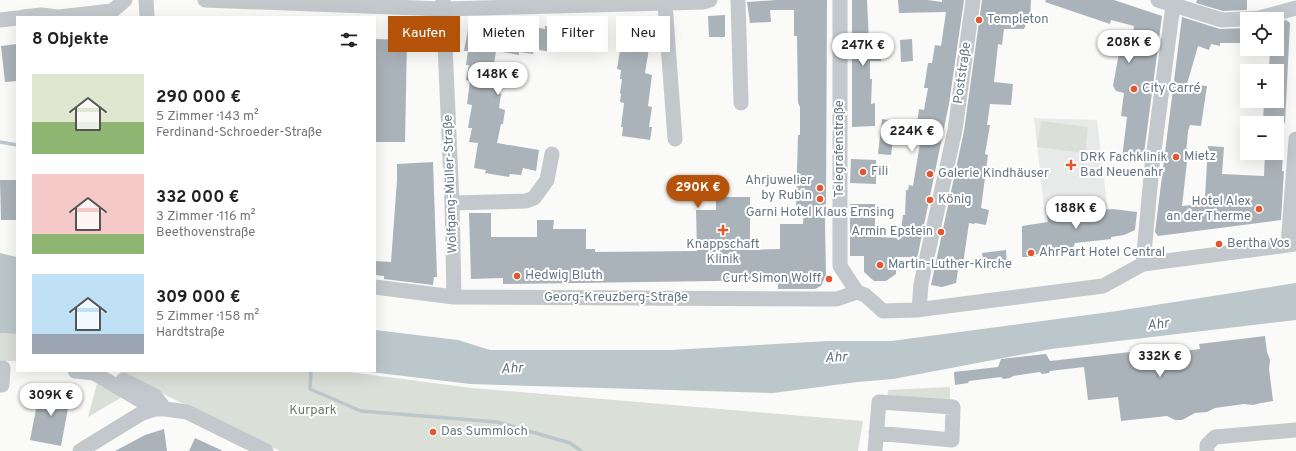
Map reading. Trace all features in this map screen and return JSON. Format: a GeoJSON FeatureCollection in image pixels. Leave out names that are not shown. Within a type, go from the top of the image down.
{"type":"FeatureCollection","features":[{"type":"Feature","properties":{"kind":"street"},"geometry":{"type":"LineString","coordinates":[[68,16],[112,11],[125,0]]}},
{"type":"Feature","properties":{"kind":"street"},"geometry":{"type":"LineString","coordinates":[[146,0],[147,16]]}},
{"type":"Feature","properties":{"kind":"street"},"geometry":{"type":"LineString","coordinates":[[204,0],[444,5],[665,4],[704,2],[710,0]]}},
{"type":"Feature","properties":{"kind":"street"},"geometry":{"type":"LineString","coordinates":[[738,0],[741,103]]}},
{"type":"Feature","properties":{"kind":"street","name":"Telegrafenstraße"},"geometry":{"type":"LineString","coordinates":[[840,0],[840,266],[857,292]]}},
{"type":"Feature","properties":{"kind":"street","name":"Poststraße"},"geometry":{"type":"LineString","coordinates":[[919,310],[921,284],[955,130],[972,0]]}},
{"type":"Feature","properties":{"kind":"street"},"geometry":{"type":"LineString","coordinates":[[1158,0],[1222,20],[1259,18],[1296,8]]}},
{"type":"Feature","properties":{"kind":"street"},"geometry":{"type":"LineString","coordinates":[[665,4],[675,139]]}},
{"type":"Feature","properties":{"kind":"street","name":"Wolfgang-Müller-Straße"},"geometry":{"type":"LineString","coordinates":[[444,5],[452,203],[454,297]]}},
{"type":"Feature","properties":{"kind":"street"},"geometry":{"type":"LineString","coordinates":[[1143,264],[1152,166],[1173,5]]}},
{"type":"Feature","properties":{"kind":"street"},"geometry":{"type":"LineString","coordinates":[[32,16],[50,16]]}},
{"type":"Feature","properties":{"kind":"street"},"geometry":{"type":"LineString","coordinates":[[0,20],[16,18]]}},
{"type":"Feature","properties":{"kind":"street"},"geometry":{"type":"LineString","coordinates":[[857,292],[865,295],[882,311],[919,310],[1103,286],[1143,264],[1292,244],[1296,139]]}},
{"type":"Feature","properties":{"kind":"street"},"geometry":{"type":"LineString","coordinates":[[452,203],[526,201],[534,198],[547,180],[552,154]]}},
{"type":"Feature","properties":{"kind":"street","name":"Georg-Kreuzberg-Straße"},"geometry":{"type":"LineString","coordinates":[[376,287],[454,297],[837,299],[857,292]]}},
{"type":"Feature","properties":{"kind":"street"},"geometry":{"type":"LineString","coordinates":[[0,385],[2,385],[7,368]]}},
{"type":"Feature","properties":{"kind":"street"},"geometry":{"type":"LineString","coordinates":[[84,372],[94,373],[160,409]]}},
{"type":"Feature","properties":{"kind":"street"},"geometry":{"type":"LineString","coordinates":[[110,372],[155,396],[160,409]]}},
{"type":"Feature","properties":{"kind":"street"},"geometry":{"type":"LineString","coordinates":[[875,451],[876,433],[879,402],[954,407],[952,440],[876,433]]}},
{"type":"Feature","properties":{"kind":"street"},"geometry":{"type":"LineString","coordinates":[[80,451],[142,413],[160,409],[187,412],[266,451]]}},
{"type":"Feature","properties":{"kind":"street"},"geometry":{"type":"LineString","coordinates":[[1207,451],[1207,445],[1215,437],[1296,430]]}},
{"type":"Feature","properties":{"kind":"shaded area","name":"DRK Fachklinik Bad Neuenahr"},"geometry":{"type":"Polygon","coordinates":[[[1034,118],[1097,120],[1111,239],[1074,243],[1066,251],[1062,249],[1049,252],[1034,118]]]}},
{"type":"Feature","properties":{"kind":"green space"},"geometry":{"type":"Polygon","coordinates":[[[1041,121],[1088,127],[1085,153],[1037,147],[1041,121]]]}},
{"type":"Feature","properties":{"kind":"green space"},"geometry":{"type":"Polygon","coordinates":[[[0,333],[16,334],[16,361],[0,361],[0,333]]]}},
{"type":"Feature","properties":{"kind":"green space","name":"Kurpark"},"geometry":{"type":"Polygon","coordinates":[[[120,372],[349,372],[472,388],[863,421],[858,451],[280,451],[120,372]]]}},
{"type":"Feature","properties":{"kind":"green space"},"geometry":{"type":"Polygon","coordinates":[[[97,384],[122,397],[88,417],[97,384]]]}},
{"type":"Feature","properties":{"kind":"green space"},"geometry":{"type":"Polygon","coordinates":[[[950,387],[950,406],[887,400],[888,390],[950,387]]]}},
{"type":"Feature","properties":{"kind":"water"},"geometry":{"type":"Polygon","coordinates":[[[0,253],[16,257],[16,334],[0,333],[0,253]]]}},
{"type":"Feature","properties":{"kind":"water","name":"Ahr"},"geometry":{"type":"Polygon","coordinates":[[[1296,283],[1296,320],[1051,349],[893,379],[773,393],[470,384],[370,372],[376,372],[376,330],[458,340],[490,350],[671,350],[829,341],[891,341],[1117,311],[1296,283]]]}},
{"type":"Feature","properties":{"kind":"building"},"geometry":{"type":"Polygon","coordinates":[[[776,0],[827,0],[825,205],[826,275],[821,286],[815,289],[778,289],[778,280],[503,284],[503,278],[471,279],[469,213],[491,213],[491,237],[537,237],[537,220],[554,220],[553,229],[586,229],[586,249],[595,249],[595,252],[697,251],[696,210],[716,210],[716,197],[750,197],[750,250],[780,249],[780,224],[803,224],[804,206],[796,206],[800,107],[798,103],[797,36],[794,36],[794,10],[770,10],[771,22],[750,23],[747,2],[776,0]]]}},
{"type":"Feature","properties":{"kind":"building"},"geometry":{"type":"Polygon","coordinates":[[[852,0],[867,0],[869,42],[881,42],[881,61],[870,61],[870,79],[872,79],[871,104],[875,103],[875,126],[852,127],[852,0]]]}},
{"type":"Feature","properties":{"kind":"building"},"geometry":{"type":"Polygon","coordinates":[[[898,0],[927,0],[942,2],[942,0],[964,0],[949,104],[918,254],[917,257],[896,257],[896,274],[886,281],[874,281],[864,272],[864,256],[850,256],[850,204],[875,204],[875,237],[900,238],[903,215],[905,215],[906,190],[908,190],[909,185],[913,186],[921,137],[894,133],[891,155],[878,154],[882,119],[917,124],[919,109],[924,110],[928,88],[924,88],[928,63],[932,63],[935,45],[941,46],[946,12],[899,13],[898,0]]]}},
{"type":"Feature","properties":{"kind":"building"},"geometry":{"type":"Polygon","coordinates":[[[982,0],[1031,0],[1030,24],[1026,24],[1024,29],[1004,29],[1002,45],[998,44],[994,82],[1013,84],[1011,105],[990,104],[987,125],[990,125],[985,154],[988,155],[981,208],[989,210],[986,225],[969,223],[963,264],[959,264],[956,283],[942,287],[931,285],[964,131],[982,0]]]}},
{"type":"Feature","properties":{"kind":"building"},"geometry":{"type":"Polygon","coordinates":[[[1046,0],[1114,0],[1162,16],[1143,161],[1122,158],[1127,117],[1121,116],[1124,93],[1116,91],[1113,86],[1119,53],[1130,57],[1134,26],[1111,20],[1110,24],[1045,2],[1046,0]]]}},
{"type":"Feature","properties":{"kind":"building"},"geometry":{"type":"Polygon","coordinates":[[[1197,0],[1247,0],[1247,10],[1223,11],[1196,3],[1197,0]]]}},
{"type":"Feature","properties":{"kind":"building"},"geometry":{"type":"Polygon","coordinates":[[[725,15],[725,37],[709,37],[708,16],[725,15]]]}},
{"type":"Feature","properties":{"kind":"building"},"geometry":{"type":"Polygon","coordinates":[[[1182,17],[1220,29],[1240,28],[1240,43],[1220,43],[1220,46],[1211,44],[1209,50],[1198,46],[1187,84],[1207,86],[1201,126],[1190,125],[1188,131],[1186,153],[1188,153],[1182,206],[1202,204],[1202,199],[1205,197],[1208,146],[1224,147],[1222,174],[1264,176],[1265,160],[1283,160],[1282,171],[1284,171],[1281,220],[1158,236],[1155,232],[1182,17]]]}},
{"type":"Feature","properties":{"kind":"building"},"geometry":{"type":"Polygon","coordinates":[[[1284,20],[1290,23],[1285,123],[1284,116],[1263,116],[1264,108],[1284,108],[1284,64],[1269,64],[1270,56],[1284,56],[1284,20]]]}},
{"type":"Feature","properties":{"kind":"building"},"geometry":{"type":"Polygon","coordinates":[[[545,26],[547,26],[547,51],[539,50],[539,28],[545,29],[545,26]]]}},
{"type":"Feature","properties":{"kind":"building"},"geometry":{"type":"Polygon","coordinates":[[[468,29],[468,51],[464,51],[468,29]]]}},
{"type":"Feature","properties":{"kind":"building"},"geometry":{"type":"Polygon","coordinates":[[[376,39],[388,39],[388,52],[407,52],[405,142],[376,142],[376,39]]]}},
{"type":"Feature","properties":{"kind":"building"},"geometry":{"type":"Polygon","coordinates":[[[912,39],[913,61],[901,62],[900,40],[912,39]]]}},
{"type":"Feature","properties":{"kind":"building"},"geometry":{"type":"Polygon","coordinates":[[[16,44],[16,81],[5,82],[1,46],[16,44]]]}},
{"type":"Feature","properties":{"kind":"building"},"geometry":{"type":"Polygon","coordinates":[[[468,51],[496,52],[493,70],[495,70],[494,77],[497,78],[496,93],[501,94],[499,108],[505,110],[503,124],[501,124],[497,143],[539,150],[536,171],[523,168],[521,175],[510,174],[509,177],[485,173],[486,170],[474,168],[478,143],[469,142],[472,128],[468,128],[472,105],[467,104],[470,81],[466,80],[469,65],[466,65],[468,51]]]}},
{"type":"Feature","properties":{"kind":"building"},"geometry":{"type":"Polygon","coordinates":[[[502,52],[519,52],[519,55],[502,52]]]}},
{"type":"Feature","properties":{"kind":"building"},"geometry":{"type":"Polygon","coordinates":[[[519,52],[533,52],[533,54],[519,52]]]}},
{"type":"Feature","properties":{"kind":"building"},"geometry":{"type":"Polygon","coordinates":[[[620,52],[648,52],[645,73],[652,75],[648,106],[652,107],[649,127],[652,127],[650,140],[622,136],[623,127],[621,127],[624,103],[620,102],[622,79],[620,79],[621,70],[617,69],[620,52]]]}},
{"type":"Feature","properties":{"kind":"building","name":"Fili"},"geometry":{"type":"Polygon","coordinates":[[[851,159],[876,160],[876,184],[850,183],[851,159]]]}},
{"type":"Feature","properties":{"kind":"building"},"geometry":{"type":"Polygon","coordinates":[[[433,162],[437,277],[434,277],[433,285],[384,279],[384,276],[376,275],[376,261],[391,262],[397,164],[433,162]]]}},
{"type":"Feature","properties":{"kind":"building"},"geometry":{"type":"Polygon","coordinates":[[[0,180],[16,180],[16,220],[1,220],[0,180]]]}},
{"type":"Feature","properties":{"kind":"building"},"geometry":{"type":"Polygon","coordinates":[[[1113,209],[1137,212],[1135,230],[1124,235],[1111,237],[1111,239],[1075,243],[1073,248],[1066,251],[1061,249],[1034,255],[1035,257],[1022,257],[1022,226],[1048,222],[1047,215],[1113,209]]]}},
{"type":"Feature","properties":{"kind":"building"},"geometry":{"type":"Polygon","coordinates":[[[1006,250],[1007,267],[984,270],[982,253],[1006,250]]]}},
{"type":"Feature","properties":{"kind":"building"},"geometry":{"type":"Polygon","coordinates":[[[1265,336],[1267,352],[1270,360],[1269,369],[1273,401],[1253,405],[1244,404],[1215,408],[1207,412],[1195,413],[1182,420],[1175,420],[1167,416],[1121,421],[1118,397],[1088,400],[1084,367],[1050,371],[1049,373],[1042,374],[1040,372],[1013,376],[1003,379],[1001,377],[969,381],[968,383],[955,385],[954,372],[998,367],[1001,359],[1046,354],[1050,361],[1157,349],[1157,354],[1200,349],[1199,344],[1265,336]]]}},
{"type":"Feature","properties":{"kind":"building"},"geometry":{"type":"Polygon","coordinates":[[[40,389],[54,391],[54,389],[71,392],[61,446],[30,440],[40,389]]]}},
{"type":"Feature","properties":{"kind":"building"},"geometry":{"type":"Polygon","coordinates":[[[164,429],[167,451],[115,451],[145,435],[164,429]]]}},
{"type":"Feature","properties":{"kind":"building"},"geometry":{"type":"Polygon","coordinates":[[[195,438],[223,451],[189,451],[195,438]]]}},
{"type":"Feature","properties":{"kind":"waterway"},"geometry":{"type":"LineString","coordinates":[[0,142],[16,145]]}},
{"type":"Feature","properties":{"kind":"waterway"},"geometry":{"type":"LineString","coordinates":[[311,372],[310,389],[361,411],[497,422],[570,443],[581,451]]}},
{"type":"Feature","properties":{"kind":"place","name":"Templeton"},"geometry":{"type":"Point","coordinates":[979,20]}},
{"type":"Feature","properties":{"kind":"place","name":"City Carré"},"geometry":{"type":"Point","coordinates":[1134,89]}},
{"type":"Feature","properties":{"kind":"place","name":"Mietz"},"geometry":{"type":"Point","coordinates":[1176,157]}},
{"type":"Feature","properties":{"kind":"place","name":"DRK Fachklinik Bad Neuenahr"},"geometry":{"type":"Point","coordinates":[1071,165]}},
{"type":"Feature","properties":{"kind":"place","name":"Fili"},"geometry":{"type":"Point","coordinates":[863,172]}},
{"type":"Feature","properties":{"kind":"place","name":"Galerie Kindhäuser"},"geometry":{"type":"Point","coordinates":[930,174]}},
{"type":"Feature","properties":{"kind":"place","name":"Ahrjuwelier by Rubin"},"geometry":{"type":"Point","coordinates":[820,188]}},
{"type":"Feature","properties":{"kind":"place","name":"Garni Hotel Klaus Ernsing"},"geometry":{"type":"Point","coordinates":[820,199]}},
{"type":"Feature","properties":{"kind":"place","name":"König"},"geometry":{"type":"Point","coordinates":[930,200]}},
{"type":"Feature","properties":{"kind":"place","name":"Hotel Alex an der Therme"},"geometry":{"type":"Point","coordinates":[1259,209]}},
{"type":"Feature","properties":{"kind":"place","name":"Knappschaft Klinik"},"geometry":{"type":"Point","coordinates":[723,230]}},
{"type":"Feature","properties":{"kind":"place","name":"Armin Epstein"},"geometry":{"type":"Point","coordinates":[941,232]}},
{"type":"Feature","properties":{"kind":"place","name":"Bertha Vos"},"geometry":{"type":"Point","coordinates":[1219,244]}},
{"type":"Feature","properties":{"kind":"place","name":"AhrPart Hotel Central"},"geometry":{"type":"Point","coordinates":[1031,253]}},
{"type":"Feature","properties":{"kind":"place","name":"Martin-Luther-Kirche"},"geometry":{"type":"Point","coordinates":[880,265]}},
{"type":"Feature","properties":{"kind":"place","name":"Hedwig Bluth"},"geometry":{"type":"Point","coordinates":[517,276]}},
{"type":"Feature","properties":{"kind":"place","name":"Curt Simon Wolff"},"geometry":{"type":"Point","coordinates":[829,279]}},
{"type":"Feature","properties":{"kind":"place","name":"Das Summloch"},"geometry":{"type":"Point","coordinates":[433,432]}}]}
